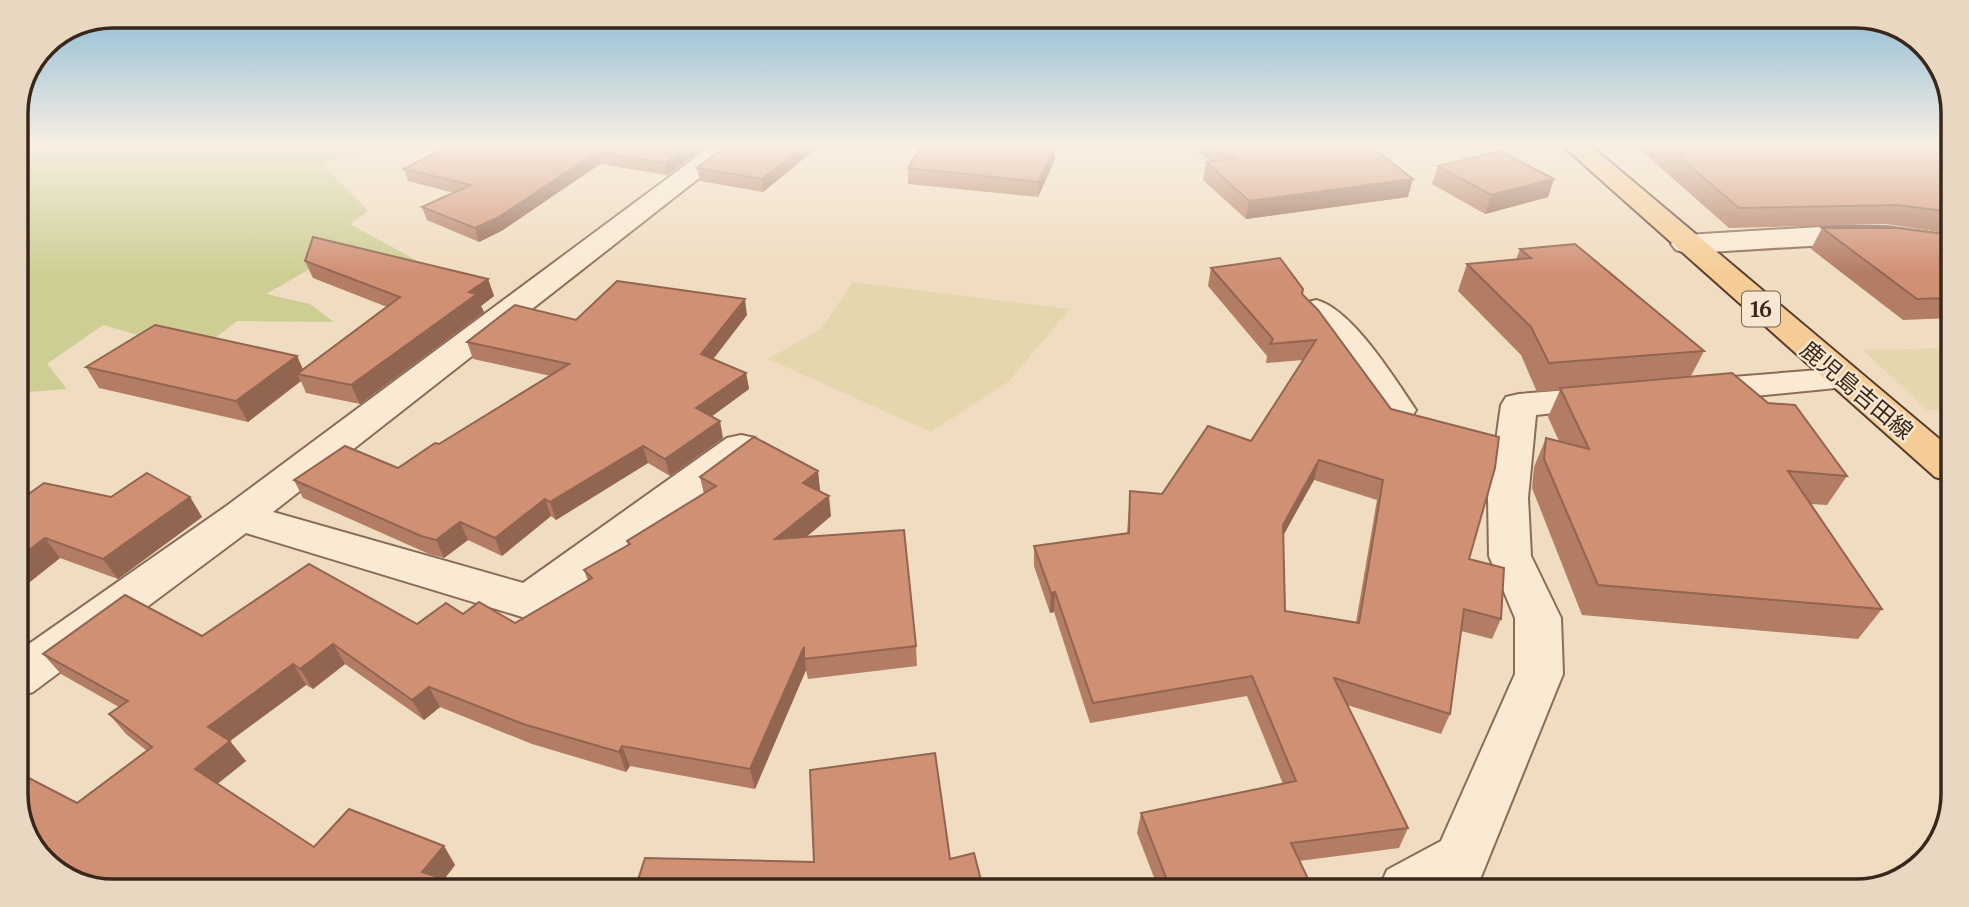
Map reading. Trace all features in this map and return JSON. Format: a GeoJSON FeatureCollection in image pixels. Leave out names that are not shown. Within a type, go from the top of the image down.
{"type":"FeatureCollection","features":[{"type":"Feature","properties":{"kind":"main road","name":"鹿児島吉田線"},"geometry":{"type":"LineString","coordinates":[[1624,188],[1941,461]]}},
{"type":"Feature","properties":{"kind":"street"},"geometry":{"type":"LineString","coordinates":[[28,669],[240,517],[671,188]]}},
{"type":"Feature","properties":{"kind":"street"},"geometry":{"type":"LineString","coordinates":[[1686,244],[1741,243],[1808,236],[1884,236],[1941,244]]}},
{"type":"Feature","properties":{"kind":"street"},"geometry":{"type":"LineString","coordinates":[[1316,310],[1346,338],[1398,411]]}},
{"type":"Feature","properties":{"kind":"street"},"geometry":{"type":"LineString","coordinates":[[1425,879],[1461,859],[1539,674],[1538,618],[1510,556],[1508,498],[1519,405],[1844,379]]}},
{"type":"Feature","properties":{"kind":"street"},"geometry":{"type":"LineString","coordinates":[[240,517],[529,602],[748,441]]}},
{"type":"Feature","properties":{"kind":"shaded area"},"geometry":{"type":"Polygon","coordinates":[[[853,282],[1070,309],[1009,381],[931,432],[768,359],[821,329],[853,282]]]}},
{"type":"Feature","properties":{"kind":"shaded area"},"geometry":{"type":"Polygon","coordinates":[[[1941,348],[1941,409],[1927,410],[1863,350],[1941,348]]]}},
{"type":"Feature","properties":{"kind":"green space"},"geometry":{"type":"Polygon","coordinates":[[[28,188],[346,188],[368,211],[350,224],[416,260],[404,294],[332,256],[266,294],[310,304],[334,322],[237,321],[197,352],[103,325],[47,364],[67,389],[28,392],[28,188]]]}},
{"type":"Feature","properties":{"kind":"building"},"geometry":{"type":"Polygon","coordinates":[[[464,188],[542,188],[499,217],[475,228],[422,207],[464,188]]]}},
{"type":"Feature","properties":{"kind":"building"},"geometry":{"type":"Polygon","coordinates":[[[1235,188],[1343,188],[1249,201],[1235,188]]]}},
{"type":"Feature","properties":{"kind":"building"},"geometry":{"type":"Polygon","coordinates":[[[1479,188],[1517,188],[1491,195],[1479,188]]]}},
{"type":"Feature","properties":{"kind":"building"},"geometry":{"type":"Polygon","coordinates":[[[1716,188],[1941,188],[1941,211],[1898,205],[1739,208],[1716,188]]]}},
{"type":"Feature","properties":{"kind":"building"},"geometry":{"type":"Polygon","coordinates":[[[1822,228],[1897,228],[1941,234],[1941,298],[1917,299],[1822,228]]]}},
{"type":"Feature","properties":{"kind":"building"},"geometry":{"type":"Polygon","coordinates":[[[313,237],[488,279],[469,292],[477,294],[351,385],[297,374],[400,297],[305,261],[313,237]]]}},
{"type":"Feature","properties":{"kind":"building"},"geometry":{"type":"Polygon","coordinates":[[[1575,244],[1704,351],[1549,363],[1531,327],[1467,264],[1531,258],[1520,249],[1575,244]]]}},
{"type":"Feature","properties":{"kind":"building"},"geometry":{"type":"Polygon","coordinates":[[[1280,258],[1303,289],[1302,294],[1318,310],[1391,409],[1499,437],[1495,468],[1469,559],[1504,568],[1501,619],[1464,609],[1450,714],[1334,678],[1408,828],[1291,843],[1308,879],[1167,879],[1141,813],[1296,781],[1252,676],[1093,703],[1055,592],[1051,593],[1034,546],[1129,533],[1130,491],[1162,494],[1208,426],[1251,441],[1316,340],[1270,344],[1273,339],[1211,268],[1280,258]],[[1319,460],[1283,525],[1285,611],[1359,623],[1383,480],[1319,460]]]}},
{"type":"Feature","properties":{"kind":"building"},"geometry":{"type":"Polygon","coordinates":[[[617,281],[745,299],[701,354],[746,373],[696,408],[720,421],[665,459],[643,446],[550,502],[545,499],[495,538],[460,522],[436,540],[421,536],[294,480],[345,446],[398,468],[435,443],[439,444],[569,364],[467,342],[515,305],[576,320],[617,281]]]}},
{"type":"Feature","properties":{"kind":"building"},"geometry":{"type":"Polygon","coordinates":[[[155,325],[297,356],[236,401],[86,367],[155,325]]]}},
{"type":"Feature","properties":{"kind":"building"},"geometry":{"type":"Polygon","coordinates":[[[1732,373],[1768,403],[1795,405],[1847,476],[1788,471],[1882,609],[1598,585],[1544,459],[1546,438],[1589,449],[1560,388],[1732,373]]]}},
{"type":"Feature","properties":{"kind":"building"},"geometry":{"type":"Polygon","coordinates":[[[754,437],[818,471],[803,483],[829,496],[775,539],[904,530],[916,646],[804,659],[804,647],[750,769],[622,746],[619,752],[523,724],[429,687],[412,700],[333,644],[300,669],[293,664],[208,727],[230,741],[195,769],[314,847],[349,809],[444,846],[422,872],[444,879],[113,879],[96,877],[71,868],[49,850],[37,832],[28,799],[28,778],[77,803],[152,747],[109,714],[128,701],[43,654],[125,595],[202,636],[309,564],[417,624],[446,603],[463,614],[479,602],[515,623],[592,578],[584,570],[630,544],[627,541],[716,486],[700,477],[754,437]]]}},
{"type":"Feature","properties":{"kind":"building"},"geometry":{"type":"Polygon","coordinates":[[[147,473],[190,497],[103,559],[45,538],[28,551],[28,494],[44,483],[111,497],[147,473]]]}},
{"type":"Feature","properties":{"kind":"building"},"geometry":{"type":"Polygon","coordinates":[[[935,753],[950,859],[974,853],[981,879],[638,879],[645,858],[814,862],[810,770],[935,753]]]}}]}
